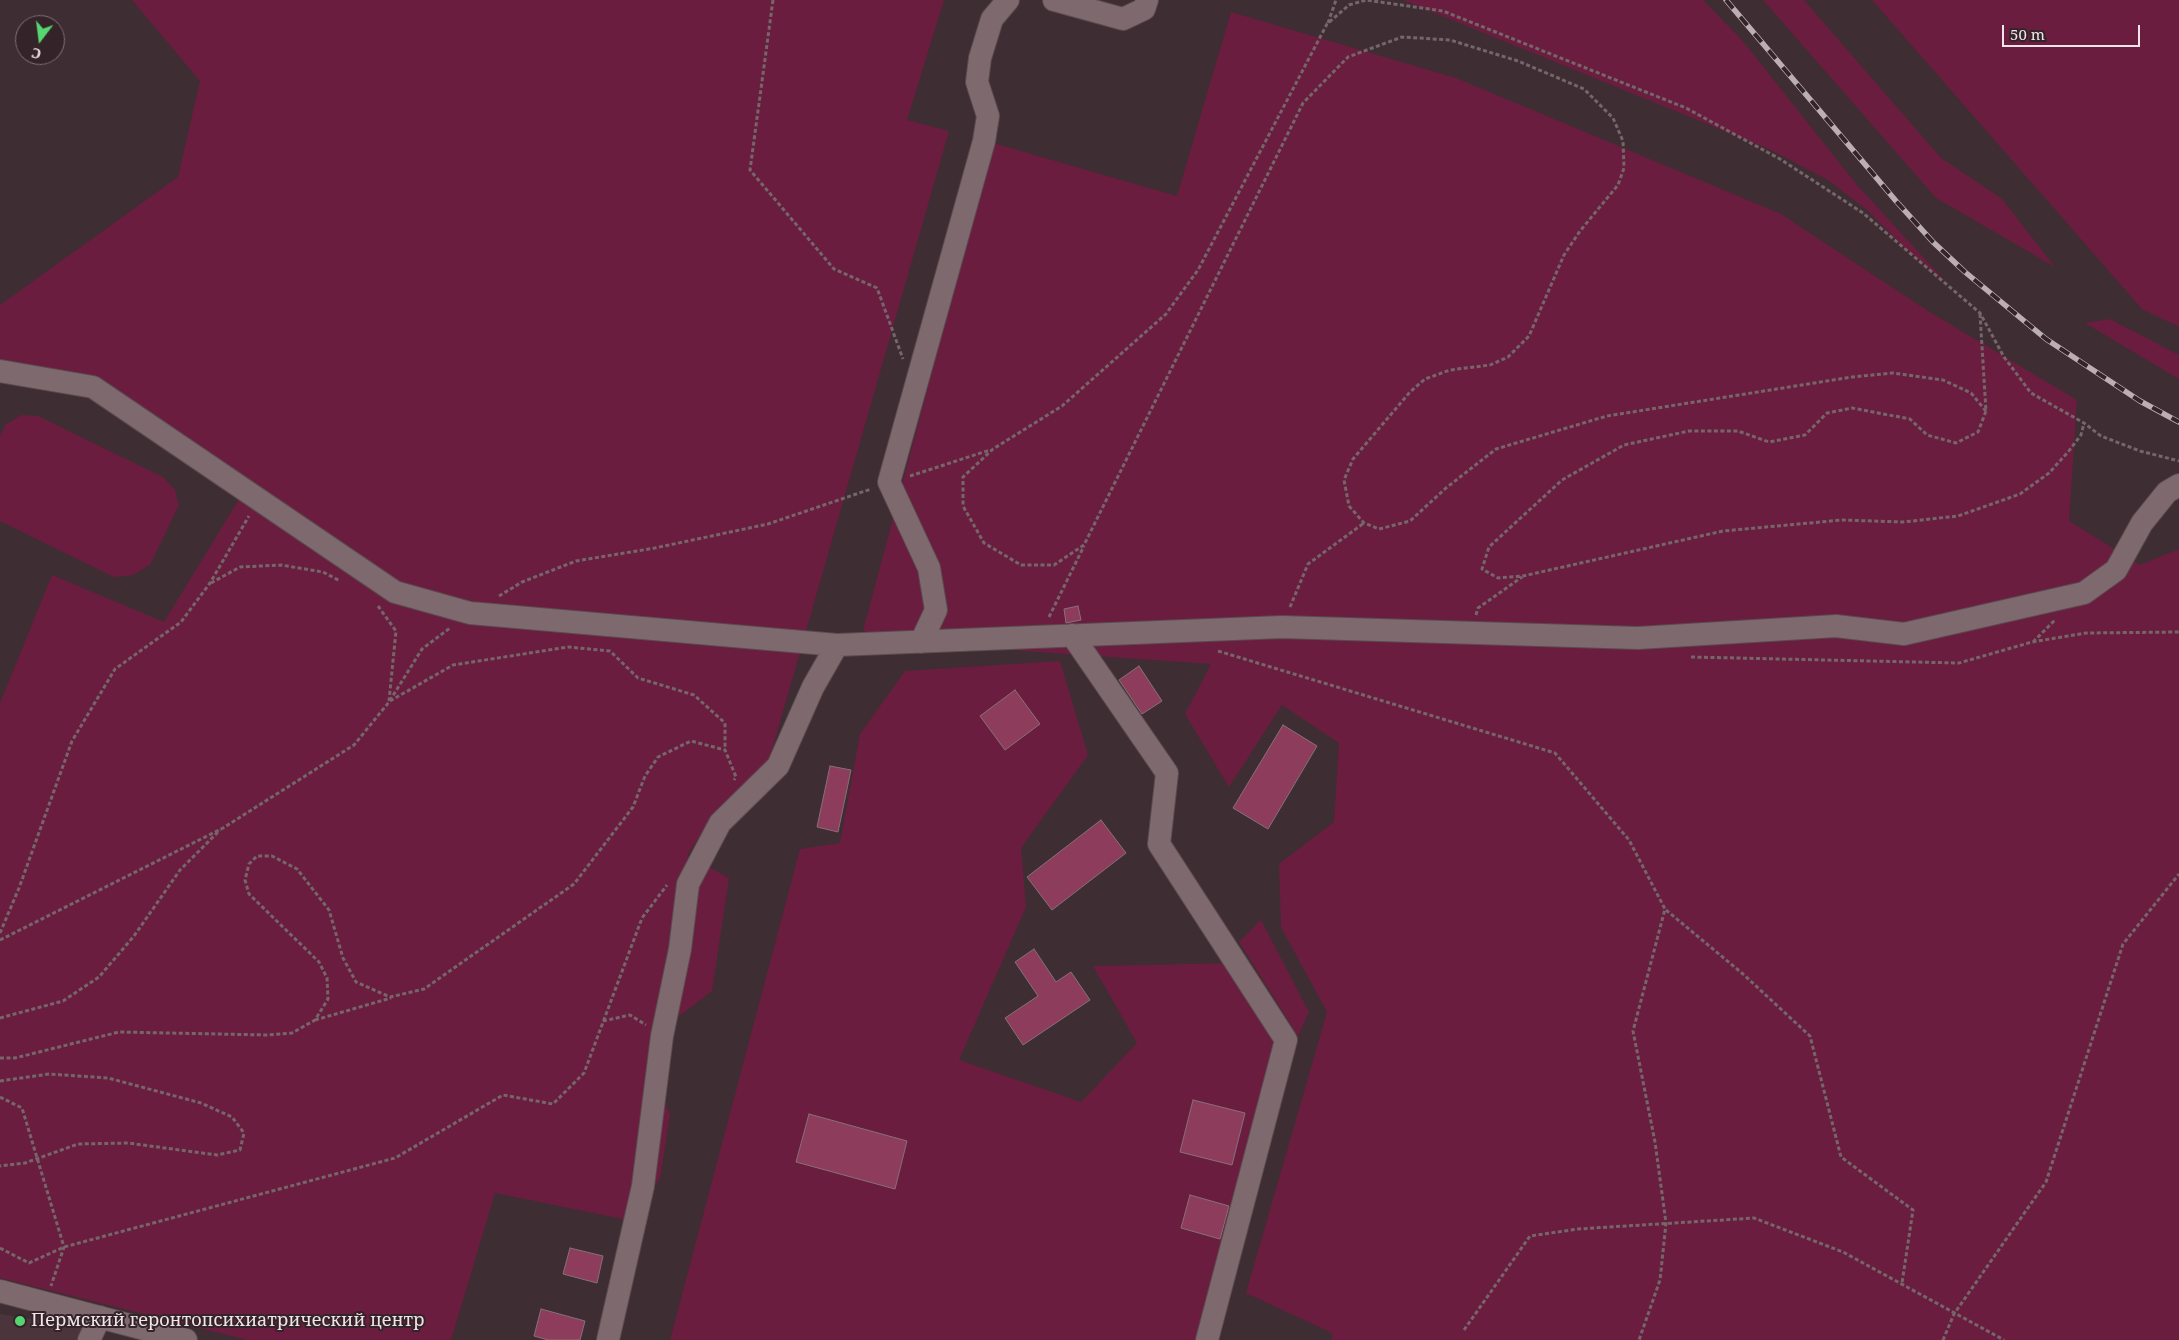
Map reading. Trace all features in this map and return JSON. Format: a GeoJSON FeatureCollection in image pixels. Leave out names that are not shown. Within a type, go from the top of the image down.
{"type":"FeatureCollection","features":[{"type":"Feature","properties":{"kind":"street"},"geometry":{"type":"LineString","coordinates":[[921,642],[936,610],[929,568],[889,482],[984,141],[988,116],[977,82],[980,58],[992,19],[1008,0]]}},
{"type":"Feature","properties":{"kind":"street"},"geometry":{"type":"LineString","coordinates":[[1054,0],[1123,18],[1144,9],[1147,0]]}},
{"type":"Feature","properties":{"kind":"street"},"geometry":{"type":"LineString","coordinates":[[0,372],[93,387],[394,592],[470,613],[837,645],[1282,627],[1638,638],[1836,626],[1904,634],[2084,593],[2116,570],[2142,523],[2167,492],[2179,485]]}},
{"type":"Feature","properties":{"kind":"street"},"geometry":{"type":"LineString","coordinates":[[1072,636],[1167,774],[1158,844],[1286,1040],[1207,1340]]}},
{"type":"Feature","properties":{"kind":"street"},"geometry":{"type":"LineString","coordinates":[[608,1340],[643,1186],[662,1036],[680,949],[688,884],[720,823],[778,766],[813,687],[837,645]]}},
{"type":"Feature","properties":{"kind":"street"},"geometry":{"type":"LineString","coordinates":[[0,1291],[186,1340]]}},
{"type":"Feature","properties":{"kind":"street"},"geometry":{"type":"LineString","coordinates":[[89,1340],[100,1317]]}},
{"type":"Feature","properties":{"kind":"path"},"geometry":{"type":"LineString","coordinates":[[772,0],[750,170],[834,269],[877,288],[914,391]]}},
{"type":"Feature","properties":{"kind":"path"},"geometry":{"type":"LineString","coordinates":[[1084,545],[1054,565],[1022,565],[984,543],[963,506],[963,477],[993,450],[1062,406],[1166,314],[1198,270],[1327,24],[1336,0]]}},
{"type":"Feature","properties":{"kind":"path"},"geometry":{"type":"LineString","coordinates":[[1327,24],[1349,5],[1366,0],[1444,11],[1686,108],[1780,159],[1863,213],[1980,312],[2004,357],[2031,393],[2084,423],[2101,436],[2140,451],[2179,461]]}},
{"type":"Feature","properties":{"kind":"path"},"geometry":{"type":"LineString","coordinates":[[1040,637],[1303,103],[1348,57],[1402,37],[1450,40],[1518,61],[1584,89],[1613,118],[1623,141],[1624,168],[1618,185],[1580,231],[1564,256],[1529,336],[1508,357],[1490,365],[1450,370],[1425,379],[1410,392],[1352,459],[1344,480],[1349,506],[1364,522],[1379,529],[1410,521],[1446,488],[1496,448],[1606,416],[1852,377],[1893,374],[1943,380],[1971,393],[1986,411]]}},
{"type":"Feature","properties":{"kind":"path"},"geometry":{"type":"LineString","coordinates":[[1980,312],[1986,411],[1978,432],[1956,443],[1927,435],[1910,419],[1852,408],[1827,413],[1804,435],[1769,442],[1738,431],[1689,431],[1624,445],[1562,480],[1489,547],[1482,569],[1498,578],[1523,576],[1723,530],[1842,520],[1903,522],[1958,516],[2020,494],[2027,489],[2049,472],[2068,452],[2081,435],[2084,423]]}},
{"type":"Feature","properties":{"kind":"path"},"geometry":{"type":"LineString","coordinates":[[0,940],[223,828],[354,745],[389,702],[422,649],[470,613],[522,582],[576,561],[655,548],[768,524],[889,482],[993,450]]}},
{"type":"Feature","properties":{"kind":"path"},"geometry":{"type":"LineString","coordinates":[[0,934],[19,888],[72,742],[115,669],[181,622],[210,583],[259,500]]}},
{"type":"Feature","properties":{"kind":"path"},"geometry":{"type":"LineString","coordinates":[[1282,627],[1308,564],[1364,522]]}},
{"type":"Feature","properties":{"kind":"path"},"geometry":{"type":"LineString","coordinates":[[210,583],[240,567],[281,565],[323,572],[346,584]]}},
{"type":"Feature","properties":{"kind":"path"},"geometry":{"type":"LineString","coordinates":[[1471,633],[1478,608],[1523,576]]}},
{"type":"Feature","properties":{"kind":"path"},"geometry":{"type":"LineString","coordinates":[[375,603],[396,631],[389,702]]}},
{"type":"Feature","properties":{"kind":"path"},"geometry":{"type":"LineString","coordinates":[[389,702],[453,665],[568,647],[610,651],[638,678],[694,695],[725,723],[725,750],[736,777],[732,786]]}},
{"type":"Feature","properties":{"kind":"path"},"geometry":{"type":"LineString","coordinates":[[1212,649],[1555,753],[1629,840],[1665,910],[1743,974],[1810,1036],[1842,1157],[1913,1210],[1902,1283]]}},
{"type":"Feature","properties":{"kind":"path"},"geometry":{"type":"LineString","coordinates":[[315,1020],[328,999],[327,978],[319,962],[249,894],[244,880],[249,864],[257,856],[272,856],[297,869],[329,910],[343,958],[356,982],[390,998],[424,989],[574,884],[633,807],[645,776],[658,757],[691,741],[725,750]]}},
{"type":"Feature","properties":{"kind":"path"},"geometry":{"type":"LineString","coordinates":[[0,1018],[63,1001],[99,977],[134,936],[180,870],[223,828]]}},
{"type":"Feature","properties":{"kind":"path"},"geometry":{"type":"LineString","coordinates":[[1943,1340],[1954,1314],[2046,1182],[2123,944],[2179,874]]}},
{"type":"Feature","properties":{"kind":"path"},"geometry":{"type":"LineString","coordinates":[[0,1248],[29,1263],[64,1246],[395,1158],[503,1095],[553,1104],[584,1073],[642,918],[672,878]]}},
{"type":"Feature","properties":{"kind":"path"},"geometry":{"type":"LineString","coordinates":[[1639,1340],[1660,1280],[1666,1224],[1655,1142],[1633,1031],[1665,910]]}},
{"type":"Feature","properties":{"kind":"path"},"geometry":{"type":"LineString","coordinates":[[0,1058],[15,1058],[119,1032],[267,1035],[292,1033],[315,1020],[405,994]]}},
{"type":"Feature","properties":{"kind":"path"},"geometry":{"type":"LineString","coordinates":[[603,1021],[630,1015],[662,1036]]}},
{"type":"Feature","properties":{"kind":"path"},"geometry":{"type":"LineString","coordinates":[[0,1081],[49,1074],[108,1078],[201,1103],[232,1117],[244,1133],[240,1150],[216,1155],[118,1143],[78,1144],[25,1163],[0,1166]]}},
{"type":"Feature","properties":{"kind":"path"},"geometry":{"type":"LineString","coordinates":[[0,1097],[22,1108],[64,1246],[46,1303]]}},
{"type":"Feature","properties":{"kind":"path"},"geometry":{"type":"LineString","coordinates":[[1464,1330],[1530,1236],[1578,1229],[1754,1218],[1843,1252],[2004,1340]]}},
{"type":"Feature","properties":{"kind":"shaded area"},"geometry":{"type":"Polygon","coordinates":[[[132,0],[944,0],[907,120],[949,131],[768,764],[722,804],[687,855],[729,878],[712,991],[670,1023],[654,1080],[670,1114],[660,1179],[623,1219],[495,1193],[451,1340],[248,1340],[0,1278],[0,703],[52,575],[164,622],[249,483],[100,379],[0,363],[0,305],[178,177],[200,81],[132,0]]]}},
{"type":"Feature","properties":{"kind":"shaded area"},"geometry":{"type":"Polygon","coordinates":[[[1403,0],[1703,0],[1742,40],[1857,185],[1946,282],[1906,249],[1867,210],[1828,180],[1771,150],[1403,0]]]}},
{"type":"Feature","properties":{"kind":"shaded area"},"geometry":{"type":"Polygon","coordinates":[[[1763,0],[1804,0],[1941,158],[2002,199],[2055,267],[1936,198],[1763,0]]]}},
{"type":"Feature","properties":{"kind":"shaded area"},"geometry":{"type":"Polygon","coordinates":[[[1872,0],[2179,0],[2179,327],[2142,309],[1872,0]]]}},
{"type":"Feature","properties":{"kind":"shaded area"},"geometry":{"type":"Polygon","coordinates":[[[1231,12],[1456,78],[1781,214],[1928,311],[2077,400],[2069,521],[2140,565],[2179,549],[2179,1340],[1332,1340],[1332,1333],[1246,1293],[1327,1012],[1281,927],[1279,864],[1334,822],[1339,743],[1282,705],[1229,787],[1185,714],[1211,664],[1023,651],[863,631],[993,143],[1177,196],[1231,12]]]}},
{"type":"Feature","properties":{"kind":"shaded area"},"geometry":{"type":"Polygon","coordinates":[[[2110,319],[2179,355],[2179,379],[2085,323],[2110,319]]]}},
{"type":"Feature","properties":{"kind":"shaded area"},"geometry":{"type":"Polygon","coordinates":[[[21,415],[38,416],[163,477],[175,490],[179,505],[150,565],[133,575],[114,577],[0,521],[0,436],[5,425],[21,415]]]}},
{"type":"Feature","properties":{"kind":"shaded area"},"geometry":{"type":"Polygon","coordinates":[[[1060,661],[1088,755],[1021,848],[1026,907],[959,1060],[1081,1102],[1137,1043],[1093,966],[1236,963],[1274,1045],[1203,1340],[670,1340],[800,849],[840,843],[860,734],[905,671],[1060,661]]]}},
{"type":"Feature","properties":{"kind":"shaded area"},"geometry":{"type":"Polygon","coordinates":[[[1261,920],[1309,1012],[1298,1036],[1239,942],[1261,920]]]}},
{"type":"Feature","properties":{"kind":"shaded area","name":"Пермский геронтопсихиатрический центр"},"geometry":{"type":"Polygon","coordinates":[[[0,1314],[82,1327],[77,1340],[0,1340],[0,1314]]]}},
{"type":"Feature","properties":{"kind":"building"},"geometry":{"type":"Polygon","coordinates":[[[1078,606],[1081,620],[1066,623],[1064,609],[1078,606]]]}},
{"type":"Feature","properties":{"kind":"building"},"geometry":{"type":"Polygon","coordinates":[[[1139,666],[1162,701],[1142,714],[1119,680],[1139,666]]]}},
{"type":"Feature","properties":{"kind":"building"},"geometry":{"type":"Polygon","coordinates":[[[1015,690],[1040,724],[1005,750],[980,716],[1015,690]]]}},
{"type":"Feature","properties":{"kind":"building"},"geometry":{"type":"Polygon","coordinates":[[[1283,725],[1317,746],[1268,829],[1233,808],[1283,725]]]}},
{"type":"Feature","properties":{"kind":"building"},"geometry":{"type":"Polygon","coordinates":[[[830,766],[851,770],[838,832],[817,827],[830,766]]]}},
{"type":"Feature","properties":{"kind":"building"},"geometry":{"type":"Polygon","coordinates":[[[1101,820],[1126,853],[1052,910],[1027,877],[1101,820]]]}},
{"type":"Feature","properties":{"kind":"building"},"geometry":{"type":"Polygon","coordinates":[[[1034,949],[1056,982],[1071,972],[1090,1000],[1023,1045],[1005,1018],[1038,996],[1015,962],[1034,949]]]}},
{"type":"Feature","properties":{"kind":"building"},"geometry":{"type":"Polygon","coordinates":[[[1193,1100],[1245,1113],[1232,1165],[1180,1152],[1193,1100]]]}},
{"type":"Feature","properties":{"kind":"building"},"geometry":{"type":"Polygon","coordinates":[[[809,1114],[907,1141],[895,1189],[796,1162],[809,1114]]]}},
{"type":"Feature","properties":{"kind":"building"},"geometry":{"type":"Polygon","coordinates":[[[1190,1195],[1229,1206],[1220,1239],[1181,1228],[1190,1195]]]}},
{"type":"Feature","properties":{"kind":"building"},"geometry":{"type":"Polygon","coordinates":[[[570,1248],[603,1256],[597,1283],[563,1274],[570,1248]]]}},
{"type":"Feature","properties":{"kind":"building"},"geometry":{"type":"Polygon","coordinates":[[[541,1309],[585,1321],[580,1340],[548,1340],[534,1336],[541,1309]]]}},
{"type":"Feature","properties":{"kind":"railway"},"geometry":{"type":"LineString","coordinates":[[1726,0],[1896,201],[1933,242],[1965,272],[2046,339],[2140,401],[2179,422]]}},
{"type":"Feature","properties":{"kind":"place","name":"Пермский геронтопсихиатрический центр"},"geometry":{"type":"Point","coordinates":[20,1321]}}]}
